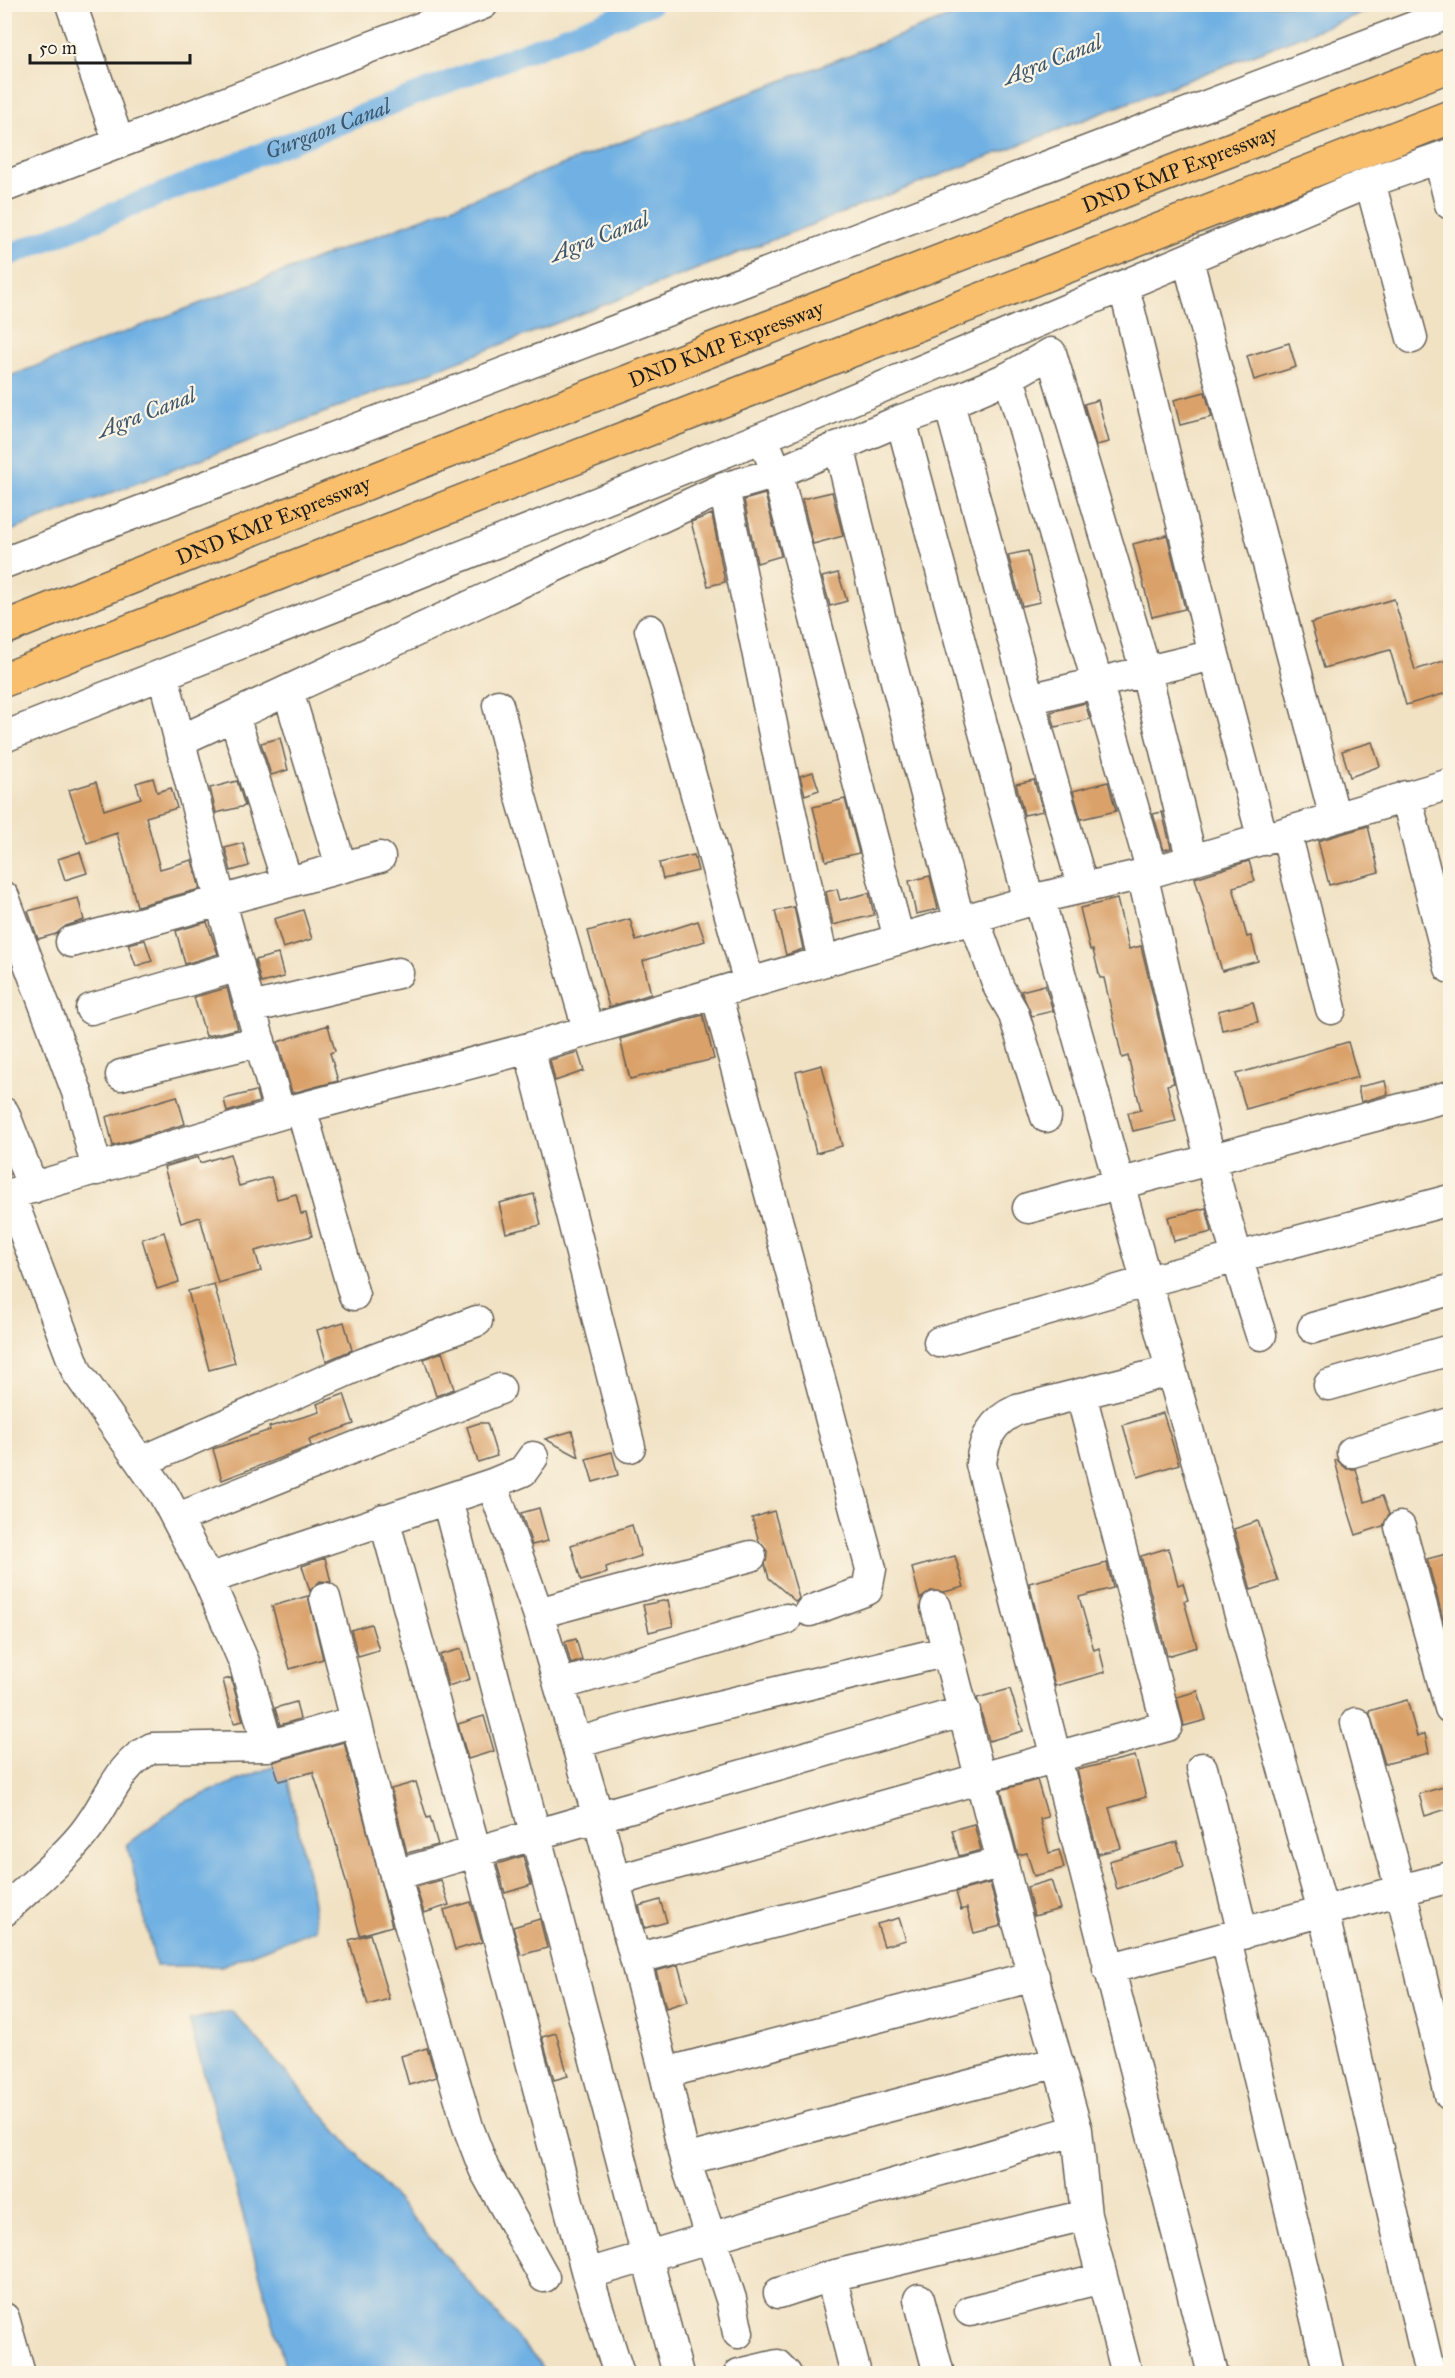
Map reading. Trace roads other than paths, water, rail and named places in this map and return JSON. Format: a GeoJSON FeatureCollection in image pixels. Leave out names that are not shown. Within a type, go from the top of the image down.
{"type":"FeatureCollection","features":[{"type":"Feature","properties":{"kind":"highway","name":"DND KMP Expressway"},"geometry":{"type":"LineString","coordinates":[[4,628],[435,456],[1450,65]]}},
{"type":"Feature","properties":{"kind":"highway"},"geometry":{"type":"LineString","coordinates":[[4,680],[1450,117]]}},
{"type":"Feature","properties":{"kind":"street"},"geometry":{"type":"LineString","coordinates":[[71,4],[120,143]]}},
{"type":"Feature","properties":{"kind":"street"},"geometry":{"type":"LineString","coordinates":[[4,187],[120,143],[437,13],[483,4]]}},
{"type":"Feature","properties":{"kind":"street"},"geometry":{"type":"LineString","coordinates":[[4,563],[1450,13]]}},
{"type":"Feature","properties":{"kind":"street"},"geometry":{"type":"LineString","coordinates":[[4,737],[763,437],[1370,182],[1445,156],[1450,204]]}},
{"type":"Feature","properties":{"kind":"street"},"geometry":{"type":"LineString","coordinates":[[1370,182],[1412,338]]}},
{"type":"Feature","properties":{"kind":"street"},"geometry":{"type":"LineString","coordinates":[[1188,260],[1335,818]]}},
{"type":"Feature","properties":{"kind":"street"},"geometry":{"type":"LineString","coordinates":[[1124,287],[1214,655],[1331,1009]]}},
{"type":"Feature","properties":{"kind":"street"},"geometry":{"type":"LineString","coordinates":[[1016,332],[1017,373],[1147,873],[1210,1159],[1236,1257],[1261,1335]]}},
{"type":"Feature","properties":{"kind":"street"},"geometry":{"type":"LineString","coordinates":[[179,741],[724,488],[777,472],[901,420],[949,403],[1017,373],[1051,354],[1146,672],[1192,861]]}},
{"type":"Feature","properties":{"kind":"street"},"geometry":{"type":"LineString","coordinates":[[949,403],[1083,888]]}},
{"type":"Feature","properties":{"kind":"street"},"geometry":{"type":"LineString","coordinates":[[901,420],[1034,899],[1119,1186],[1323,1911],[1430,2373]]}},
{"type":"Feature","properties":{"kind":"street"},"geometry":{"type":"LineString","coordinates":[[763,437],[777,472],[899,939]]}},
{"type":"Feature","properties":{"kind":"street"},"geometry":{"type":"LineString","coordinates":[[839,446],[891,662],[967,921],[1013,1012],[1047,1117]]}},
{"type":"Feature","properties":{"kind":"street"},"geometry":{"type":"LineString","coordinates":[[724,488],[823,961]]}},
{"type":"Feature","properties":{"kind":"street"},"geometry":{"type":"LineString","coordinates":[[650,630],[749,983]]}},
{"type":"Feature","properties":{"kind":"street"},"geometry":{"type":"LineString","coordinates":[[1029,699],[1214,655]]}},
{"type":"Feature","properties":{"kind":"street"},"geometry":{"type":"LineString","coordinates":[[163,675],[220,899],[260,1041],[291,1111],[354,1294]]}},
{"type":"Feature","properties":{"kind":"street"},"geometry":{"type":"LineString","coordinates":[[288,691],[341,866]]}},
{"type":"Feature","properties":{"kind":"street"},"geometry":{"type":"LineString","coordinates":[[498,705],[520,794],[588,1029]]}},
{"type":"Feature","properties":{"kind":"street"},"geometry":{"type":"LineString","coordinates":[[234,716],[287,881]]}},
{"type":"Feature","properties":{"kind":"street"},"geometry":{"type":"LineString","coordinates":[[16,1193],[291,1111],[529,1048],[588,1029],[967,921],[1034,899],[1192,861],[1450,784]]}},
{"type":"Feature","properties":{"kind":"street"},"geometry":{"type":"LineString","coordinates":[[1406,796],[1450,968]]}},
{"type":"Feature","properties":{"kind":"street"},"geometry":{"type":"LineString","coordinates":[[70,942],[220,899],[380,857]]}},
{"type":"Feature","properties":{"kind":"street"},"geometry":{"type":"LineString","coordinates":[[4,897],[77,1092],[97,1170]]}},
{"type":"Feature","properties":{"kind":"street"},"geometry":{"type":"LineString","coordinates":[[91,1009],[239,966]]}},
{"type":"Feature","properties":{"kind":"street"},"geometry":{"type":"LineString","coordinates":[[251,1008],[398,973]]}},
{"type":"Feature","properties":{"kind":"street"},"geometry":{"type":"LineString","coordinates":[[559,1685],[798,1615],[867,1590],[872,1569],[716,993]]}},
{"type":"Feature","properties":{"kind":"street"},"geometry":{"type":"LineString","coordinates":[[121,1075],[260,1041]]}},
{"type":"Feature","properties":{"kind":"street"},"geometry":{"type":"LineString","coordinates":[[529,1048],[630,1447]]}},
{"type":"Feature","properties":{"kind":"street"},"geometry":{"type":"LineString","coordinates":[[1028,1208],[1119,1186],[1210,1159],[1450,1096]]}},
{"type":"Feature","properties":{"kind":"street"},"geometry":{"type":"LineString","coordinates":[[4,1113],[16,1193],[77,1372],[178,1518],[208,1579],[244,1662],[268,1746]]}},
{"type":"Feature","properties":{"kind":"street"},"geometry":{"type":"LineString","coordinates":[[939,1342],[1145,1282],[1450,1200]]}},
{"type":"Feature","properties":{"kind":"street"},"geometry":{"type":"LineString","coordinates":[[1313,1328],[1450,1290]]}},
{"type":"Feature","properties":{"kind":"street"},"geometry":{"type":"LineString","coordinates":[[141,1462],[362,1364],[477,1321]]}},
{"type":"Feature","properties":{"kind":"street"},"geometry":{"type":"LineString","coordinates":[[1329,1385],[1450,1350]]}},
{"type":"Feature","properties":{"kind":"street"},"geometry":{"type":"LineString","coordinates":[[1170,1371],[1005,1416],[989,1432],[983,1444],[981,1464],[1108,1969],[1213,2373]]}},
{"type":"Feature","properties":{"kind":"street"},"geometry":{"type":"LineString","coordinates":[[178,1518],[500,1389]]}},
{"type":"Feature","properties":{"kind":"street"},"geometry":{"type":"LineString","coordinates":[[615,1881],[1167,1726],[1081,1394]]}},
{"type":"Feature","properties":{"kind":"street"},"geometry":{"type":"LineString","coordinates":[[1352,1452],[1450,1423]]}},
{"type":"Feature","properties":{"kind":"street"},"geometry":{"type":"LineString","coordinates":[[208,1579],[492,1484],[523,1471],[533,1457]]}},
{"type":"Feature","properties":{"kind":"street"},"geometry":{"type":"LineString","coordinates":[[492,1484],[538,1613],[598,1817],[665,2073],[685,2160],[738,2333]]}},
{"type":"Feature","properties":{"kind":"street"},"geometry":{"type":"LineString","coordinates":[[447,1500],[678,2373]]}},
{"type":"Feature","properties":{"kind":"street"},"geometry":{"type":"LineString","coordinates":[[384,1519],[476,1852],[586,2274],[619,2373]]}},
{"type":"Feature","properties":{"kind":"street"},"geometry":{"type":"LineString","coordinates":[[1400,1527],[1450,1708]]}},
{"type":"Feature","properties":{"kind":"street"},"geometry":{"type":"LineString","coordinates":[[538,1613],[751,1556]]}},
{"type":"Feature","properties":{"kind":"street"},"geometry":{"type":"LineString","coordinates":[[326,1598],[394,1875],[468,2127],[484,2169],[544,2277]]}},
{"type":"Feature","properties":{"kind":"street"},"geometry":{"type":"LineString","coordinates":[[936,1607],[1077,2130],[1086,2215],[1127,2373]]}},
{"type":"Feature","properties":{"kind":"street"},"geometry":{"type":"LineString","coordinates":[[576,1743],[643,1724],[948,1651]]}},
{"type":"Feature","properties":{"kind":"street"},"geometry":{"type":"LineString","coordinates":[[394,1875],[965,1711]]}},
{"type":"Feature","properties":{"kind":"street"},"geometry":{"type":"LineString","coordinates":[[4,1911],[68,1852],[85,1832],[123,1770],[137,1755],[152,1748],[268,1746],[356,1721]]}},
{"type":"Feature","properties":{"kind":"street"},"geometry":{"type":"LineString","coordinates":[[1356,1723],[1401,1891],[1450,2096]]}},
{"type":"Feature","properties":{"kind":"street"},"geometry":{"type":"LineString","coordinates":[[1202,1768],[1234,1936],[1329,2373]]}},
{"type":"Feature","properties":{"kind":"street"},"geometry":{"type":"LineString","coordinates":[[635,1959],[1003,1862]]}},
{"type":"Feature","properties":{"kind":"street"},"geometry":{"type":"LineString","coordinates":[[1108,1969],[1450,1877]]}},
{"type":"Feature","properties":{"kind":"street"},"geometry":{"type":"LineString","coordinates":[[665,2073],[1034,1976]]}},
{"type":"Feature","properties":{"kind":"street"},"geometry":{"type":"LineString","coordinates":[[685,2160],[1058,2062]]}},
{"type":"Feature","properties":{"kind":"street"},"geometry":{"type":"LineString","coordinates":[[586,2274],[1077,2130]]}},
{"type":"Feature","properties":{"kind":"street"},"geometry":{"type":"LineString","coordinates":[[779,2293],[831,2276],[1086,2215]]}},
{"type":"Feature","properties":{"kind":"street"},"geometry":{"type":"LineString","coordinates":[[831,2276],[856,2373]]}},
{"type":"Feature","properties":{"kind":"street"},"geometry":{"type":"LineString","coordinates":[[970,2311],[1102,2278]]}},
{"type":"Feature","properties":{"kind":"street"},"geometry":{"type":"LineString","coordinates":[[919,2299],[939,2373]]}},
{"type":"Feature","properties":{"kind":"street"},"geometry":{"type":"LineString","coordinates":[[4,2318],[20,2373]]}},
{"type":"Feature","properties":{"kind":"street"},"geometry":{"type":"LineString","coordinates":[[739,2373],[777,2366],[786,2373]]}},
{"type":"Feature","properties":{"kind":"water","name":"Agra Canal"},"geometry":{"type":"Polygon","coordinates":[[[980,5],[1382,5],[326,412],[5,533],[5,378],[980,5]]]}},
{"type":"Feature","properties":{"kind":"water"},"geometry":{"type":"Polygon","coordinates":[[[284,1762],[311,1888],[316,1929],[221,1966],[156,1966],[127,1844],[182,1803],[284,1762]]]}},
{"type":"Feature","properties":{"kind":"water"},"geometry":{"type":"Polygon","coordinates":[[[232,2011],[548,2373],[287,2373],[189,2020],[232,2011]]]}},
{"type":"Feature","properties":{"kind":"waterway","name":"Gurgaon Canal"},"geometry":{"type":"LineString","coordinates":[[4,257],[263,153],[651,4]]}}]}
